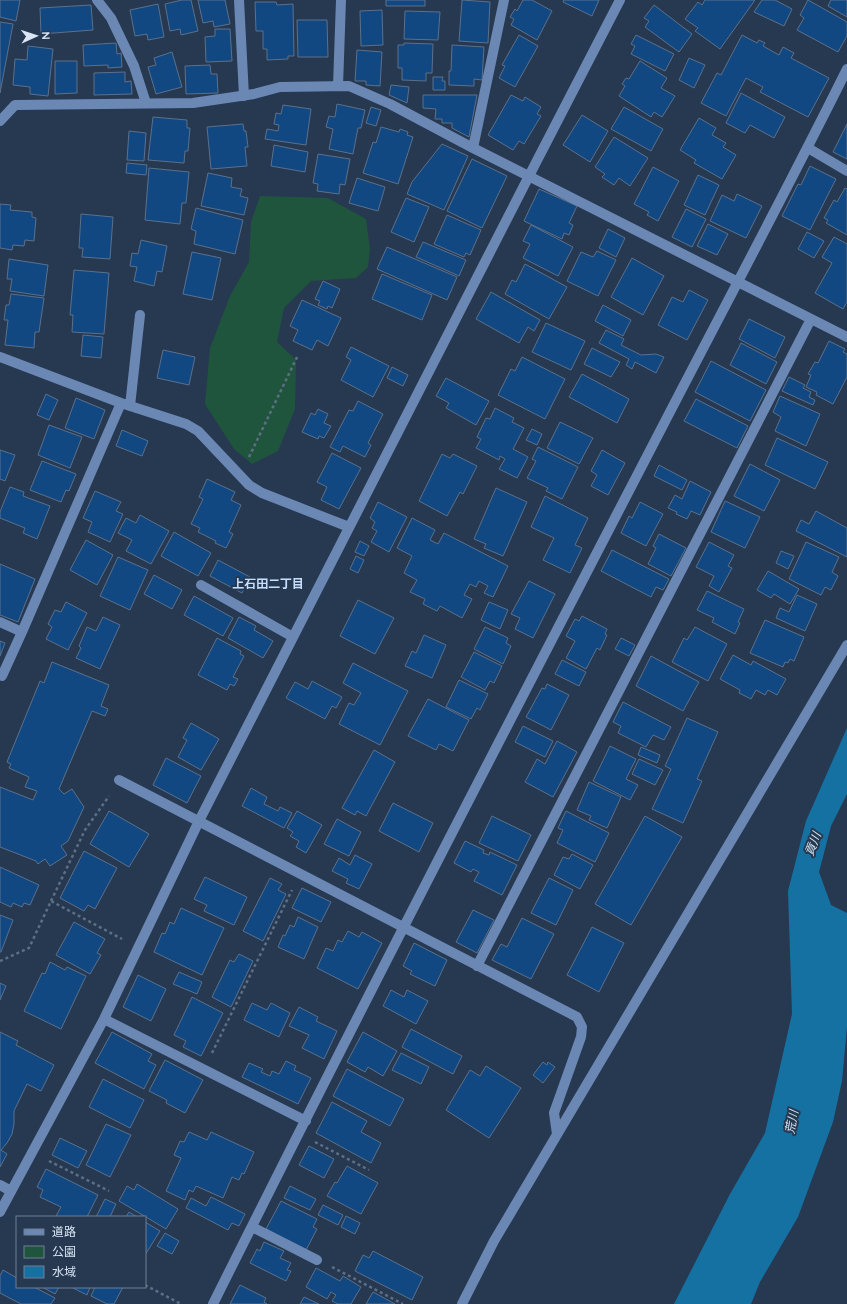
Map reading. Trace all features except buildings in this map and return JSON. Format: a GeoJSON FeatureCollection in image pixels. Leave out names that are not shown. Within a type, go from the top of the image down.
{"type":"FeatureCollection","features":[{"type":"Feature","properties":{"kind":"street"},"geometry":{"type":"LineString","coordinates":[[97,0],[111,18],[134,66],[146,103]]}},
{"type":"Feature","properties":{"kind":"street"},"geometry":{"type":"LineString","coordinates":[[239,0],[244,96]]}},
{"type":"Feature","properties":{"kind":"street"},"geometry":{"type":"LineString","coordinates":[[338,86],[340,0]]}},
{"type":"Feature","properties":{"kind":"street"},"geometry":{"type":"LineString","coordinates":[[473,148],[504,0]]}},
{"type":"Feature","properties":{"kind":"street"},"geometry":{"type":"LineString","coordinates":[[0,1212],[104,1019],[199,821],[620,0]]}},
{"type":"Feature","properties":{"kind":"street"},"geometry":{"type":"LineString","coordinates":[[213,1304],[404,927],[737,281],[808,148],[847,69]]}},
{"type":"Feature","properties":{"kind":"street"},"geometry":{"type":"LineString","coordinates":[[0,121],[14,105],[193,102],[244,96],[280,87],[349,86],[390,104],[473,148],[847,337]]}},
{"type":"Feature","properties":{"kind":"street"},"geometry":{"type":"LineString","coordinates":[[808,148],[847,171]]}},
{"type":"Feature","properties":{"kind":"street"},"geometry":{"type":"LineString","coordinates":[[2,676],[125,404],[140,315]]}},
{"type":"Feature","properties":{"kind":"street"},"geometry":{"type":"LineString","coordinates":[[477,966],[811,319]]}},
{"type":"Feature","properties":{"kind":"street"},"geometry":{"type":"LineString","coordinates":[[0,357],[125,404],[186,424],[198,431],[248,485],[262,493],[349,527]]}},
{"type":"Feature","properties":{"kind":"street"},"geometry":{"type":"LineString","coordinates":[[201,585],[293,637]]}},
{"type":"Feature","properties":{"kind":"street"},"geometry":{"type":"LineString","coordinates":[[0,622],[22,632]]}},
{"type":"Feature","properties":{"kind":"street"},"geometry":{"type":"LineString","coordinates":[[462,1304],[494,1241],[847,645]]}},
{"type":"Feature","properties":{"kind":"street"},"geometry":{"type":"LineString","coordinates":[[119,780],[578,1017],[582,1028],[581,1037],[554,1113],[557,1134]]}},
{"type":"Feature","properties":{"kind":"street"},"geometry":{"type":"LineString","coordinates":[[104,1019],[306,1121]]}},
{"type":"Feature","properties":{"kind":"street"},"geometry":{"type":"LineString","coordinates":[[0,1185],[11,1191]]}},
{"type":"Feature","properties":{"kind":"street"},"geometry":{"type":"LineString","coordinates":[[252,1227],[317,1260]]}},
{"type":"Feature","properties":{"kind":"path"},"geometry":{"type":"LineString","coordinates":[[240,476],[298,355]]}},
{"type":"Feature","properties":{"kind":"path"},"geometry":{"type":"LineString","coordinates":[[0,961],[29,948],[85,830],[119,780]]}},
{"type":"Feature","properties":{"kind":"path"},"geometry":{"type":"LineString","coordinates":[[204,1069],[300,874]]}},
{"type":"Feature","properties":{"kind":"path"},"geometry":{"type":"LineString","coordinates":[[52,901],[138,948]]}},
{"type":"Feature","properties":{"kind":"path"},"geometry":{"type":"LineString","coordinates":[[299,1133],[369,1170]]}},
{"type":"Feature","properties":{"kind":"path"},"geometry":{"type":"LineString","coordinates":[[32,1152],[109,1191]]}},
{"type":"Feature","properties":{"kind":"path"},"geometry":{"type":"LineString","coordinates":[[317,1260],[403,1304]]}},
{"type":"Feature","properties":{"kind":"path"},"geometry":{"type":"LineString","coordinates":[[146,1286],[181,1304]]}},
{"type":"Feature","properties":{"kind":"green space"},"geometry":{"type":"Polygon","coordinates":[[[260,196],[328,198],[366,219],[370,249],[368,267],[356,278],[311,281],[284,308],[277,342],[296,360],[295,409],[278,451],[252,464],[234,449],[205,404],[210,348],[230,296],[249,262],[251,222],[260,196]]]}},
{"type":"Feature","properties":{"kind":"water"},"geometry":{"type":"Polygon","coordinates":[[[847,728],[847,794],[831,826],[819,872],[831,905],[847,913],[847,1027],[842,1081],[833,1122],[798,1217],[760,1282],[751,1304],[674,1304],[730,1194],[765,1133],[792,1014],[788,891],[806,821],[847,728]]]}},
{"type":"Feature","properties":{"kind":"district","name":"上石田二丁目"},"geometry":{"type":"Point","coordinates":[268,584]}},
{"type":"Feature","properties":{"kind":"water label","name":"貢川"},"geometry":{"type":"Point","coordinates":[813,844]}},
{"type":"Feature","properties":{"kind":"water label","name":"荒川"},"geometry":{"type":"Point","coordinates":[792,1122]}}]}
